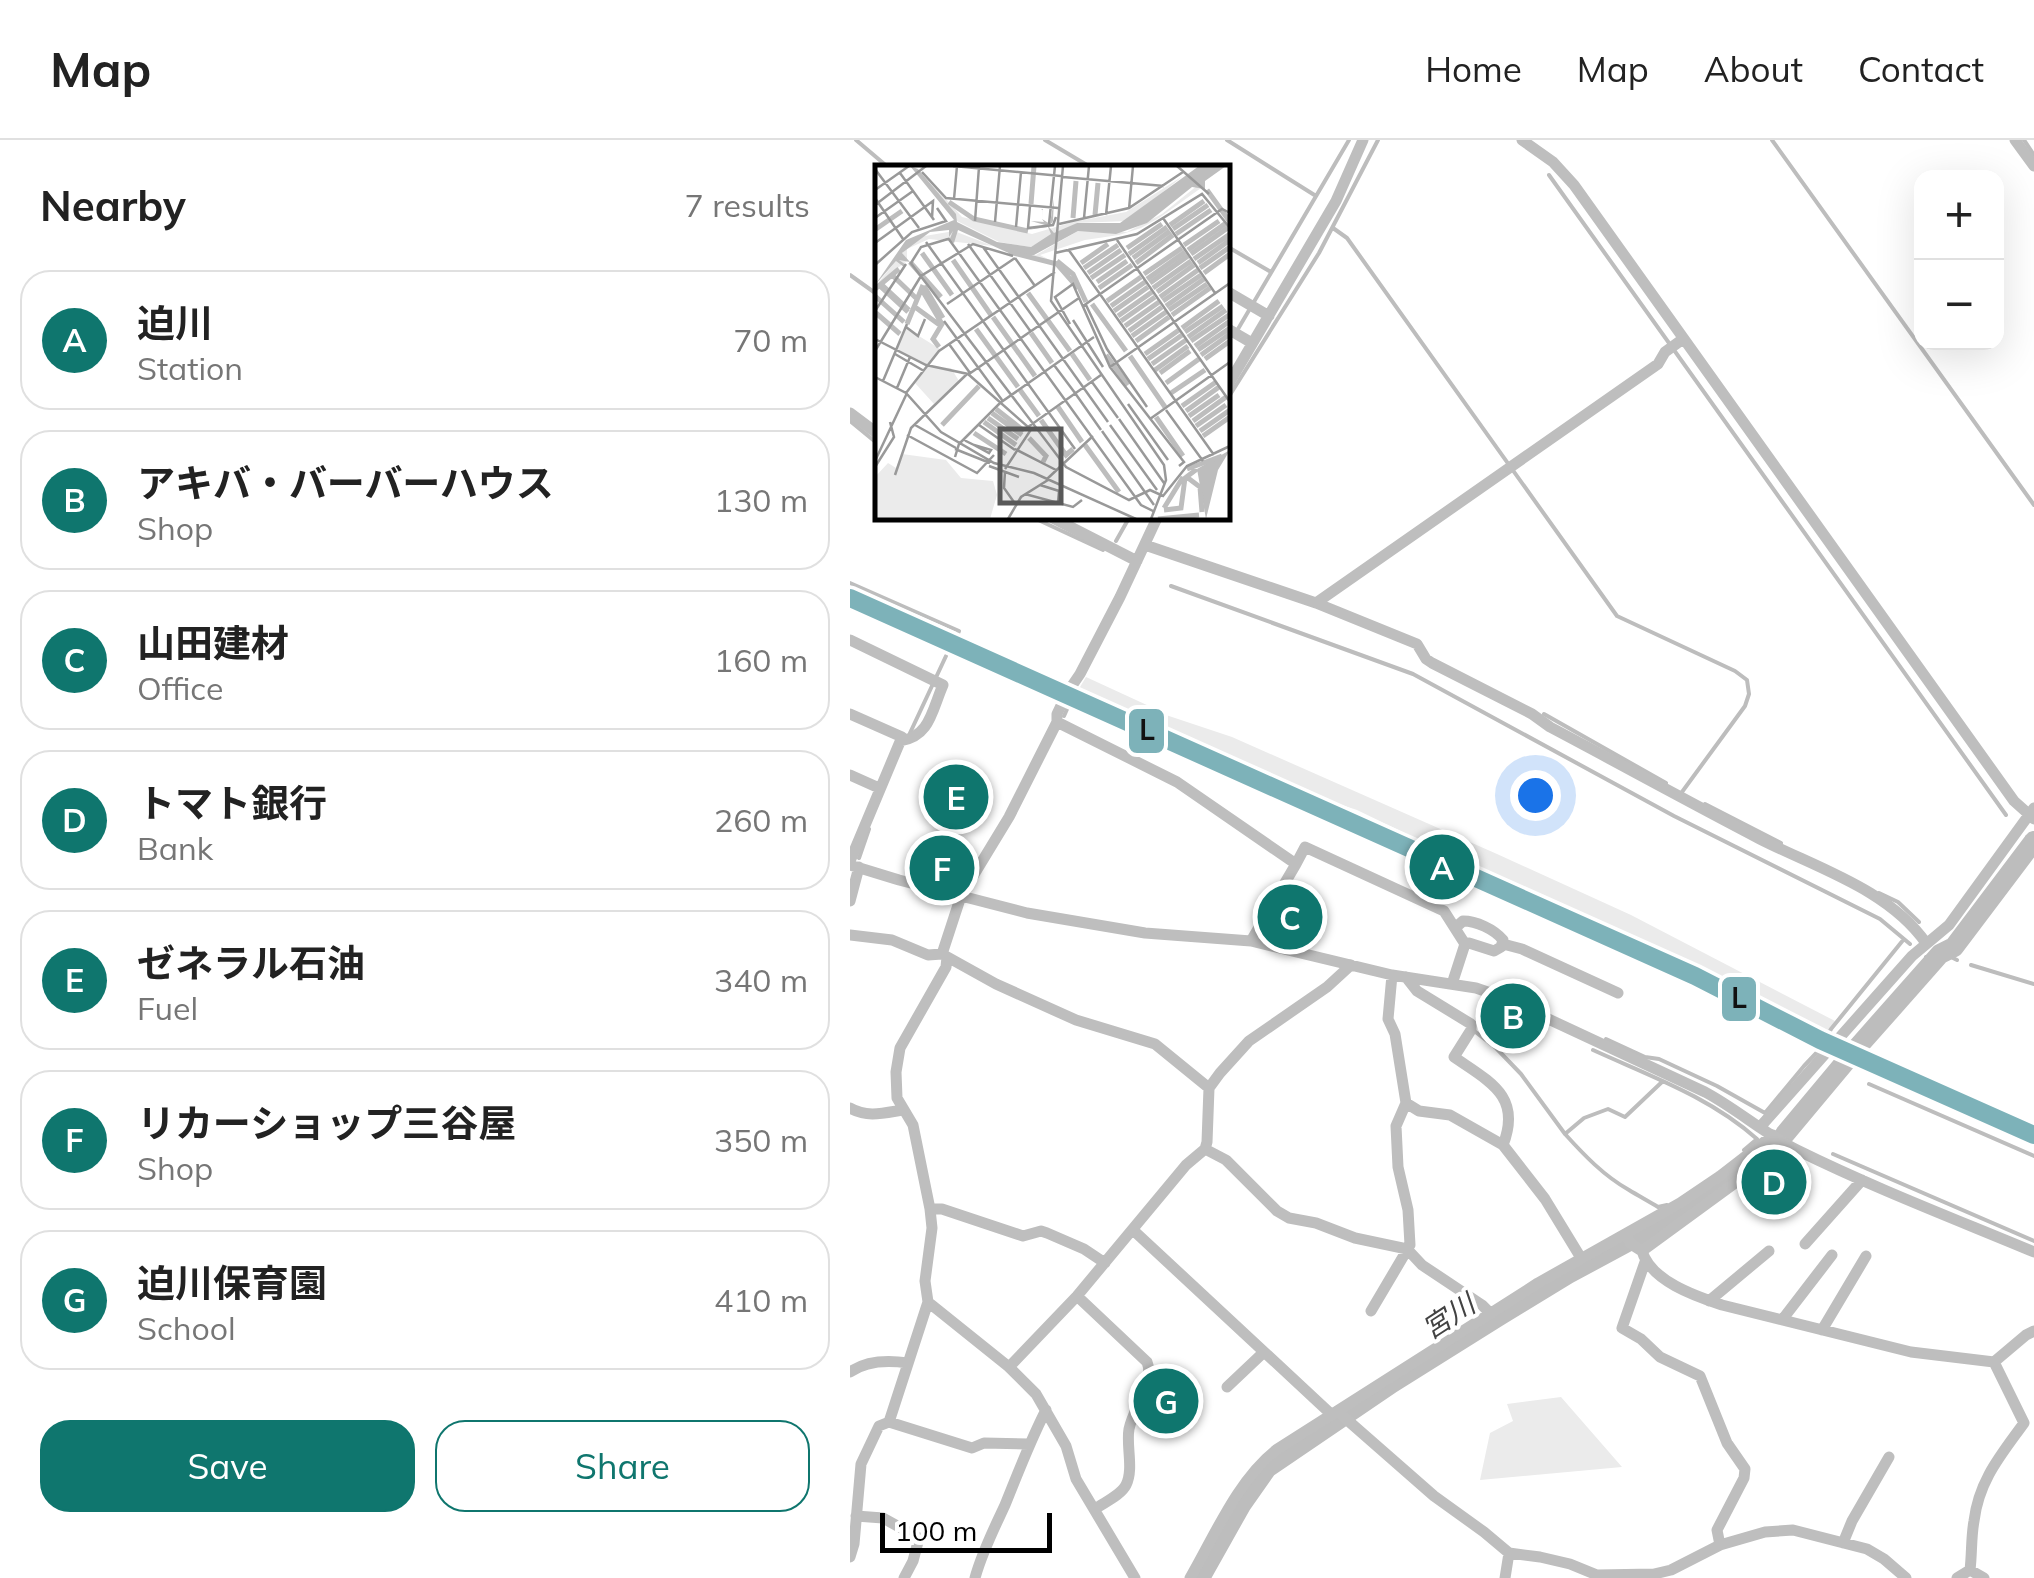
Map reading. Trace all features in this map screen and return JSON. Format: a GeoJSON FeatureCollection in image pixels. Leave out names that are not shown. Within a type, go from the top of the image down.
{"type":"FeatureCollection","features":[{"type":"Feature","properties":{"kind":"street"},"geometry":{"type":"LineString","coordinates":[[1230,382],[1336,201],[1363,140]]}},
{"type":"Feature","properties":{"kind":"street"},"geometry":{"type":"LineString","coordinates":[[2016,140],[2034,166]]}},
{"type":"Feature","properties":{"kind":"street"},"geometry":{"type":"LineString","coordinates":[[1528,142],[1574,185],[1676,344],[2014,801],[2032,815],[1942,933],[1926,942],[1761,1126]]}},
{"type":"Feature","properties":{"kind":"street"},"geometry":{"type":"LineString","coordinates":[[1230,293],[1269,316]]}},
{"type":"Feature","properties":{"kind":"street"},"geometry":{"type":"LineString","coordinates":[[1232,332],[1252,343]]}},
{"type":"Feature","properties":{"kind":"street"},"geometry":{"type":"LineString","coordinates":[[1316,604],[1658,364],[1676,344]]}},
{"type":"Feature","properties":{"kind":"street"},"geometry":{"type":"LineString","coordinates":[[850,413],[875,432]]}},
{"type":"Feature","properties":{"kind":"street"},"geometry":{"type":"LineString","coordinates":[[1056,520],[1137,560]]}},
{"type":"Feature","properties":{"kind":"street"},"geometry":{"type":"LineString","coordinates":[[889,1422],[928,1302],[925,1281],[932,1228],[913,1125],[897,1098],[900,1048],[946,967],[945,956],[961,896],[1009,818],[1058,722],[1057,714],[1066,693],[1080,674],[1156,520]]}},
{"type":"Feature","properties":{"kind":"street"},"geometry":{"type":"LineString","coordinates":[[1145,545],[1316,604],[1416,644],[1432,663],[1742,830],[1887,903],[1926,942]]}},
{"type":"Feature","properties":{"kind":"street"},"geometry":{"type":"LineString","coordinates":[[850,640],[943,684],[922,733],[905,740],[855,834],[850,901]]}},
{"type":"Feature","properties":{"kind":"street"},"geometry":{"type":"LineString","coordinates":[[850,714],[905,740]]}},
{"type":"Feature","properties":{"kind":"street"},"geometry":{"type":"LineString","coordinates":[[1058,722],[1177,782],[1296,864]]}},
{"type":"Feature","properties":{"kind":"street"},"geometry":{"type":"LineString","coordinates":[[850,775],[879,788]]}},
{"type":"Feature","properties":{"kind":"street"},"geometry":{"type":"LineString","coordinates":[[1251,941],[1306,847],[1444,911],[1465,949],[1452,984]]}},
{"type":"Feature","properties":{"kind":"street"},"geometry":{"type":"LineString","coordinates":[[853,864],[961,896],[1097,926],[1251,941],[1392,975],[1476,988],[1705,1092],[1788,1145],[2034,1252]]}},
{"type":"Feature","properties":{"kind":"street"},"geometry":{"type":"LineString","coordinates":[[1455,928],[1463,921],[1472,921],[1503,940],[1494,952],[1464,944]]}},
{"type":"Feature","properties":{"kind":"street"},"geometry":{"type":"LineString","coordinates":[[850,935],[892,940],[928,955],[945,956],[1076,1020],[1155,1044],[1208,1088]]}},
{"type":"Feature","properties":{"kind":"street"},"geometry":{"type":"LineString","coordinates":[[1502,944],[1522,949],[1618,992]]}},
{"type":"Feature","properties":{"kind":"street"},"geometry":{"type":"LineString","coordinates":[[1009,1367],[1078,1296],[1186,1165],[1205,1149],[1208,1088],[1249,1041],[1327,988],[1351,965]]}},
{"type":"Feature","properties":{"kind":"street"},"geometry":{"type":"LineString","coordinates":[[1371,1311],[1410,1245],[1396,1126],[1406,1103],[1395,1034],[1388,1019],[1392,975]]}},
{"type":"Feature","properties":{"kind":"street"},"geometry":{"type":"LineString","coordinates":[[1406,977],[1416,991],[1471,1024],[1454,1057],[1500,1092],[1508,1105],[1510,1119],[1503,1145]]}},
{"type":"Feature","properties":{"kind":"street"},"geometry":{"type":"LineString","coordinates":[[1406,1103],[1419,1111],[1450,1115],[1503,1145],[1545,1198],[1581,1258]]}},
{"type":"Feature","properties":{"kind":"street"},"geometry":{"type":"LineString","coordinates":[[850,1108],[871,1115],[903,1110]]}},
{"type":"Feature","properties":{"kind":"street"},"geometry":{"type":"LineString","coordinates":[[1720,1545],[1717,1530],[1745,1469],[1726,1443],[1700,1376],[1660,1357],[1622,1328],[1634,1246],[1680,1203],[1773,1135]]}},
{"type":"Feature","properties":{"kind":"street"},"geometry":{"type":"LineString","coordinates":[[1190,1578],[1260,1463],[1581,1258],[1634,1246],[1788,1145]]}},
{"type":"Feature","properties":{"kind":"street"},"geometry":{"type":"LineString","coordinates":[[1205,1149],[1226,1160],[1288,1218],[1407,1249],[1422,1265],[1491,1314]]}},
{"type":"Feature","properties":{"kind":"street"},"geometry":{"type":"LineString","coordinates":[[1805,1244],[1862,1180]]}},
{"type":"Feature","properties":{"kind":"street"},"geometry":{"type":"LineString","coordinates":[[930,1209],[942,1209],[1023,1236],[1047,1232],[1105,1263]]}},
{"type":"Feature","properties":{"kind":"street"},"geometry":{"type":"LineString","coordinates":[[1133,1230],[1264,1352],[1434,1496],[1508,1553],[1540,1556],[1597,1575],[1654,1574],[1671,1570],[1720,1545],[1765,1532],[1793,1530],[1876,1554],[1906,1578]]}},
{"type":"Feature","properties":{"kind":"street"},"geometry":{"type":"LineString","coordinates":[[1634,1246],[1673,1283],[1710,1301],[1911,1352],[1994,1362],[2034,1331]]}},
{"type":"Feature","properties":{"kind":"street"},"geometry":{"type":"LineString","coordinates":[[1710,1301],[1769,1251]]}},
{"type":"Feature","properties":{"kind":"street"},"geometry":{"type":"LineString","coordinates":[[1782,1320],[1832,1256]]}},
{"type":"Feature","properties":{"kind":"street"},"geometry":{"type":"LineString","coordinates":[[1822,1330],[1866,1256]]}},
{"type":"Feature","properties":{"kind":"street"},"geometry":{"type":"LineString","coordinates":[[1078,1296],[1150,1368],[1128,1433],[1128,1480],[1124,1489],[1095,1509]]}},
{"type":"Feature","properties":{"kind":"street"},"geometry":{"type":"LineString","coordinates":[[928,1302],[1009,1367],[1036,1394],[1066,1446],[1076,1479],[1136,1578]]}},
{"type":"Feature","properties":{"kind":"street"},"geometry":{"type":"LineString","coordinates":[[1226,1387],[1264,1352]]}},
{"type":"Feature","properties":{"kind":"street"},"geometry":{"type":"LineString","coordinates":[[850,1372],[859,1366],[888,1360],[908,1362]]}},
{"type":"Feature","properties":{"kind":"street"},"geometry":{"type":"LineString","coordinates":[[1970,1570],[1974,1520],[1988,1473],[2024,1422],[1994,1362]]}},
{"type":"Feature","properties":{"kind":"street"},"geometry":{"type":"LineString","coordinates":[[974,1578],[1028,1444],[1046,1410]]}},
{"type":"Feature","properties":{"kind":"street"},"geometry":{"type":"LineString","coordinates":[[850,1558],[861,1464],[879,1426],[889,1422],[972,1448],[984,1442],[1028,1444]]}},
{"type":"Feature","properties":{"kind":"street"},"geometry":{"type":"LineString","coordinates":[[1843,1543],[1888,1457]]}},
{"type":"Feature","properties":{"kind":"street"},"geometry":{"type":"LineString","coordinates":[[856,1516],[883,1518],[919,1538],[904,1578]]}},
{"type":"Feature","properties":{"kind":"street"},"geometry":{"type":"LineString","coordinates":[[1505,1578],[1508,1553]]}},
{"type":"Feature","properties":{"kind":"street"},"geometry":{"type":"LineString","coordinates":[[1957,1578],[1970,1570]]}},
{"type":"Feature","properties":{"kind":"street"},"geometry":{"type":"LineString","coordinates":[[1970,1570],[1984,1578]]}},
{"type":"Feature","properties":{"kind":"shaded area"},"geometry":{"type":"Polygon","coordinates":[[[1086,677],[1151,710],[1232,737],[1631,915],[1835,1021],[1825,1037],[1762,1003],[1555,910],[1556,905],[1514,887],[1515,884],[1357,810],[1305,793],[1079,694],[1086,677]]]}},
{"type":"Feature","properties":{"kind":"shaded area"},"geometry":{"type":"Polygon","coordinates":[[[1561,1397],[1622,1467],[1480,1480],[1490,1433],[1513,1421],[1507,1404],[1561,1397]]]}},
{"type":"Feature","properties":{"kind":"waterway"},"geometry":{"type":"LineString","coordinates":[[856,140],[885,165]]}},
{"type":"Feature","properties":{"kind":"waterway"},"geometry":{"type":"LineString","coordinates":[[1045,140],[1087,165]]}},
{"type":"Feature","properties":{"kind":"waterway"},"geometry":{"type":"LineString","coordinates":[[1227,140],[1316,196]]}},
{"type":"Feature","properties":{"kind":"waterway"},"geometry":{"type":"LineString","coordinates":[[1238,329],[1349,140]]}},
{"type":"Feature","properties":{"kind":"waterway"},"geometry":{"type":"LineString","coordinates":[[1230,395],[1319,253],[1378,140]]}},
{"type":"Feature","properties":{"kind":"waterway"},"geometry":{"type":"LineString","coordinates":[[1772,140],[2034,505]]}},
{"type":"Feature","properties":{"kind":"waterway"},"geometry":{"type":"LineString","coordinates":[[2024,140],[2034,155]]}},
{"type":"Feature","properties":{"kind":"waterway"},"geometry":{"type":"LineString","coordinates":[[1549,175],[2006,815]]}},
{"type":"Feature","properties":{"kind":"waterway"},"geometry":{"type":"LineString","coordinates":[[1333,228],[1347,238],[1617,616],[1747,680],[1749,694],[1745,706],[1682,792]]}},
{"type":"Feature","properties":{"kind":"waterway"},"geometry":{"type":"LineString","coordinates":[[1230,248],[1271,272]]}},
{"type":"Feature","properties":{"kind":"waterway"},"geometry":{"type":"LineString","coordinates":[[850,275],[875,293]]}},
{"type":"Feature","properties":{"kind":"waterway"},"geometry":{"type":"LineString","coordinates":[[850,421],[875,442]]}},
{"type":"Feature","properties":{"kind":"waterway"},"geometry":{"type":"LineString","coordinates":[[1038,520],[1103,550]]}},
{"type":"Feature","properties":{"kind":"waterway"},"geometry":{"type":"LineString","coordinates":[[1116,541],[1128,520]]}},
{"type":"Feature","properties":{"kind":"waterway"},"geometry":{"type":"LineString","coordinates":[[850,583],[959,631],[957,636]]}},
{"type":"Feature","properties":{"kind":"waterway"},"geometry":{"type":"LineString","coordinates":[[1171,586],[1413,674],[1674,816],[1880,919],[1910,944]]}},
{"type":"Feature","properties":{"kind":"waterway"},"geometry":{"type":"LineString","coordinates":[[910,733],[946,656]]}},
{"type":"Feature","properties":{"kind":"waterway"},"geometry":{"type":"LineString","coordinates":[[1064,716],[1076,689]]}},
{"type":"Feature","properties":{"kind":"waterway"},"geometry":{"type":"LineString","coordinates":[[1544,714],[1666,783]]}},
{"type":"Feature","properties":{"kind":"waterway"},"geometry":{"type":"LineString","coordinates":[[1705,804],[1781,843]]}},
{"type":"Feature","properties":{"kind":"waterway"},"geometry":{"type":"LineString","coordinates":[[859,858],[869,829]]}},
{"type":"Feature","properties":{"kind":"waterway","name":"宮川"},"geometry":{"type":"LineString","coordinates":[[2027,837],[2034,842]]}},
{"type":"Feature","properties":{"kind":"waterway","name":"宮川"},"geometry":{"type":"LineString","coordinates":[[1785,1134],[1940,954],[1954,947],[2034,841]]}},
{"type":"Feature","properties":{"kind":"waterway"},"geometry":{"type":"LineString","coordinates":[[1879,893],[1898,902],[1919,922]]}},
{"type":"Feature","properties":{"kind":"waterway"},"geometry":{"type":"LineString","coordinates":[[1606,1039],[1645,1057],[1659,1059],[1765,1113],[1822,1047],[1831,1029],[1904,939]]}},
{"type":"Feature","properties":{"kind":"waterway"},"geometry":{"type":"LineString","coordinates":[[1940,947],[1957,960]]}},
{"type":"Feature","properties":{"kind":"waterway"},"geometry":{"type":"LineString","coordinates":[[1926,957],[1933,962]]}},
{"type":"Feature","properties":{"kind":"waterway"},"geometry":{"type":"LineString","coordinates":[[1971,965],[2034,984]]}},
{"type":"Feature","properties":{"kind":"waterway"},"geometry":{"type":"LineString","coordinates":[[1473,1030],[1521,1074],[1565,1134]]}},
{"type":"Feature","properties":{"kind":"waterway"},"geometry":{"type":"LineString","coordinates":[[1593,1050],[1720,1111],[1757,1139],[1744,1150]]}},
{"type":"Feature","properties":{"kind":"waterway"},"geometry":{"type":"LineString","coordinates":[[1663,1081],[1625,1117],[1608,1109],[1584,1118],[1565,1134],[1620,1184],[1658,1207],[1667,1205]]}},
{"type":"Feature","properties":{"kind":"waterway"},"geometry":{"type":"LineString","coordinates":[[1869,1084],[2034,1156]]}},
{"type":"Feature","properties":{"kind":"waterway","name":"宮川"},"geometry":{"type":"LineString","coordinates":[[1200,1578],[1267,1468],[1499,1316],[1685,1211],[1772,1147]]}},
{"type":"Feature","properties":{"kind":"waterway"},"geometry":{"type":"LineString","coordinates":[[1833,1154],[2034,1241]]}},
{"type":"Feature","properties":{"kind":"transit line","name":"L"},"geometry":{"type":"LineString","coordinates":[[850,598],[1695,976],[1820,1040],[2034,1135]]}},
{"type":"Feature","properties":{"kind":"place","name":"ゼネラル石油"},"geometry":{"type":"Point","coordinates":[956,797]}},
{"type":"Feature","properties":{"kind":"place","name":"迫川"},"geometry":{"type":"Point","coordinates":[1442,867]}},
{"type":"Feature","properties":{"kind":"place","name":"リカーショップ三谷屋"},"geometry":{"type":"Point","coordinates":[942,868]}},
{"type":"Feature","properties":{"kind":"place","name":"山田建材"},"geometry":{"type":"Point","coordinates":[1290,917]}},
{"type":"Feature","properties":{"kind":"place","name":"アキバ・バーバーハウス"},"geometry":{"type":"Point","coordinates":[1513,1016]}},
{"type":"Feature","properties":{"kind":"place","name":"トマト銀行"},"geometry":{"type":"Point","coordinates":[1774,1182]}},
{"type":"Feature","properties":{"kind":"place","name":"迫川保育園"},"geometry":{"type":"Point","coordinates":[1166,1401]}}]}
